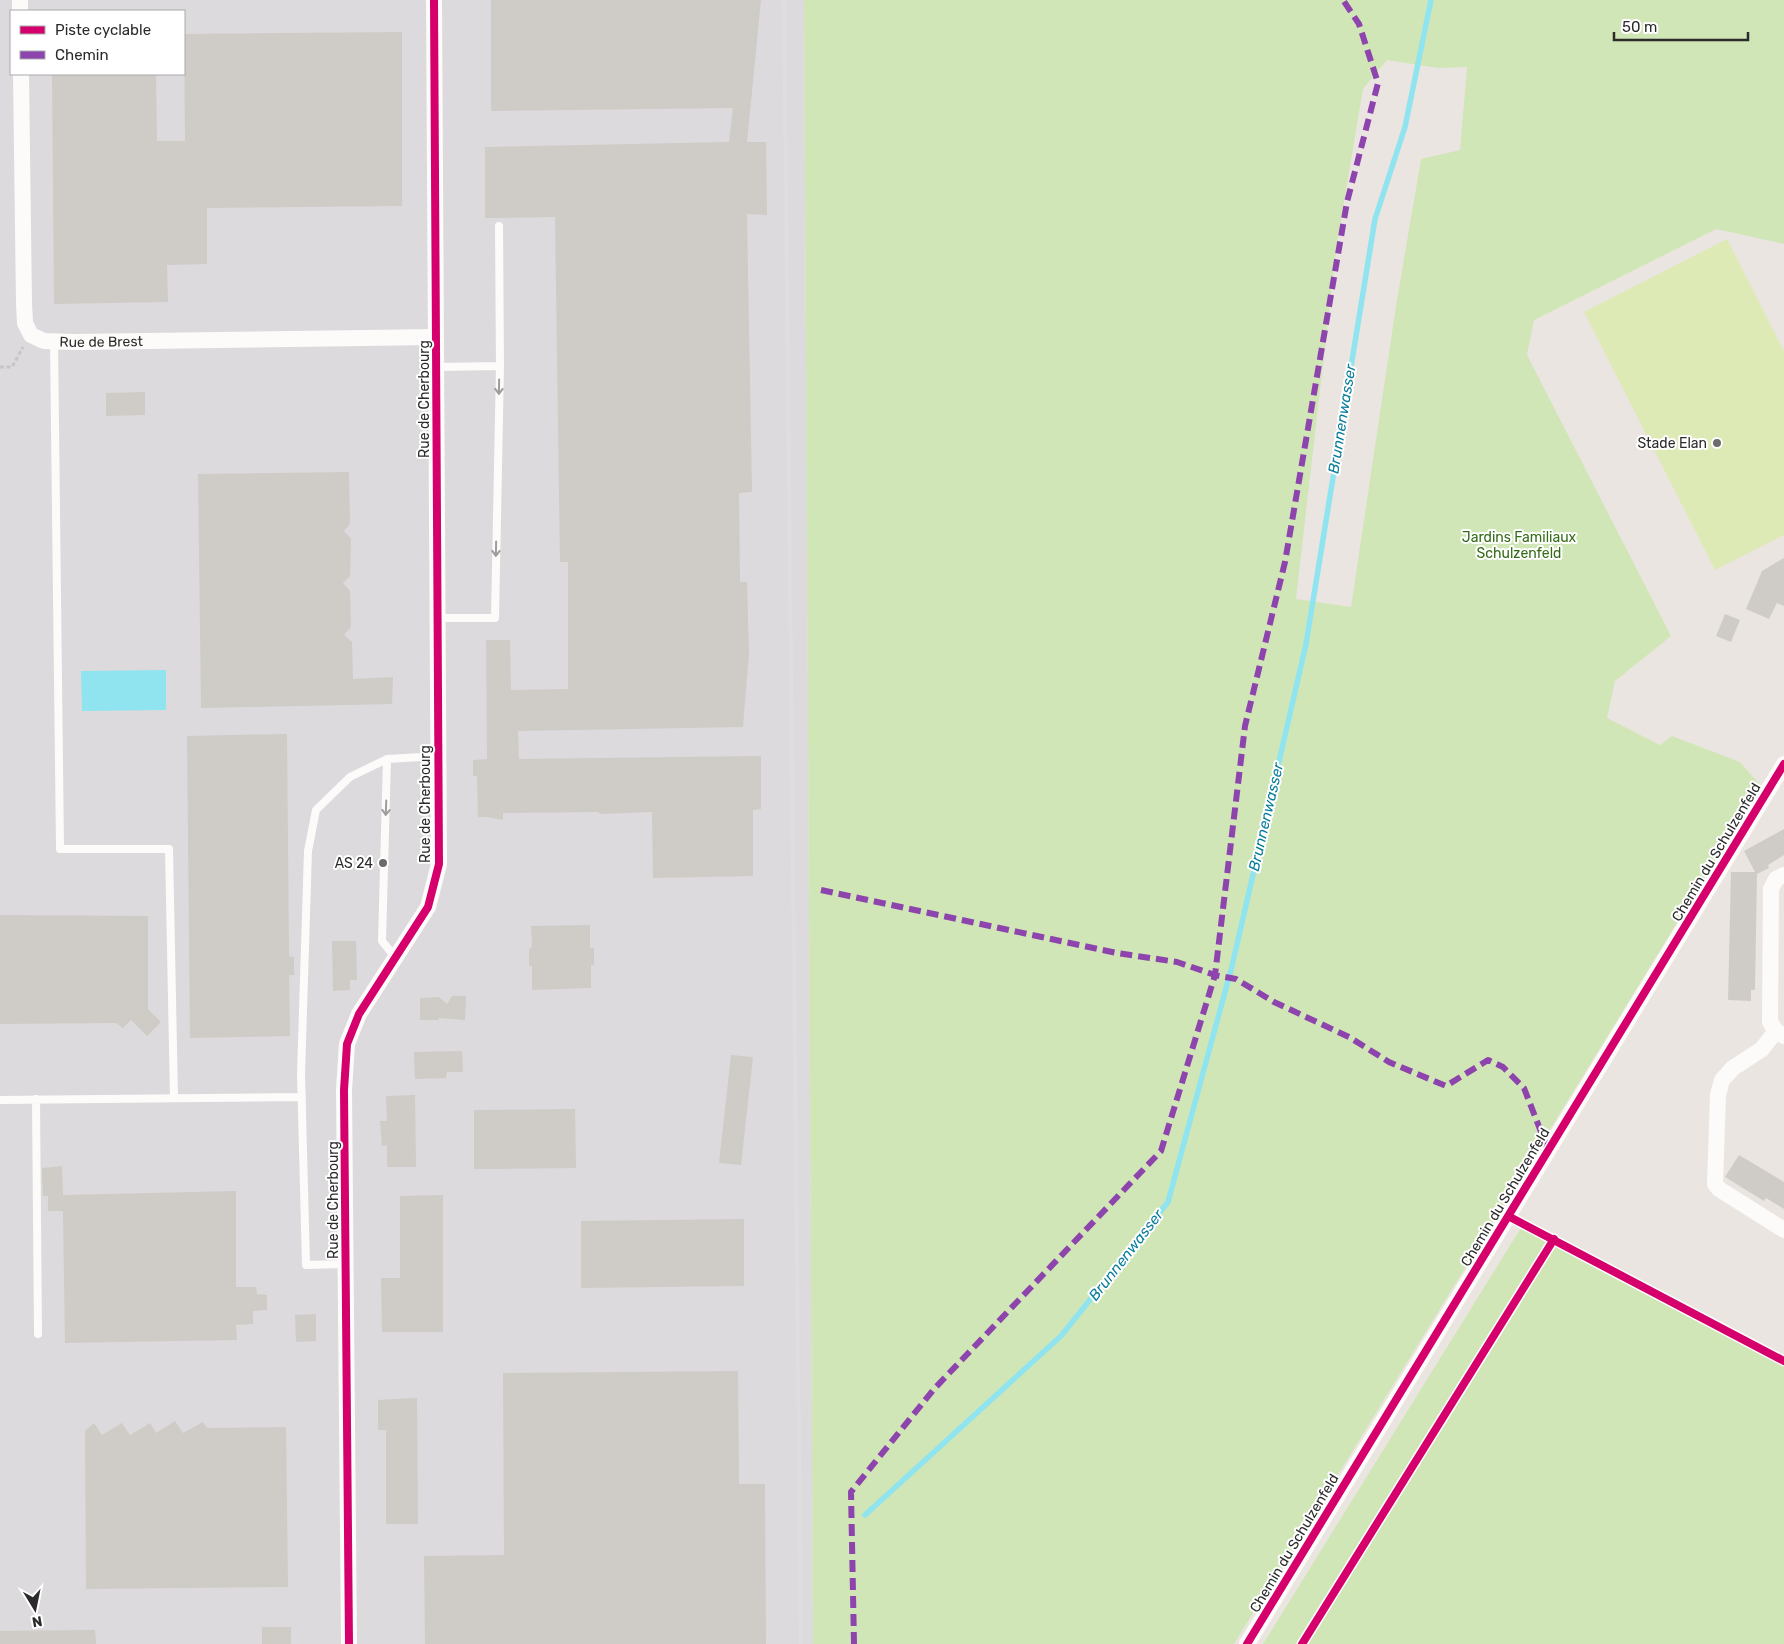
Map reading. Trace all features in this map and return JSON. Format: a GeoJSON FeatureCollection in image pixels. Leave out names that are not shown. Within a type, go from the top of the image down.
{"type":"FeatureCollection","features":[{"type":"Feature","properties":{"kind":"street","name":"Rue de Cherbourg"},"geometry":{"type":"LineString","coordinates":[[349,1644],[344,1090],[347,1044],[359,1014],[428,907],[439,864],[434,0]]}},
{"type":"Feature","properties":{"kind":"street"},"geometry":{"type":"LineString","coordinates":[[21,75],[24,303],[25,323],[30,335]]}},
{"type":"Feature","properties":{"kind":"street","name":"Rue de Brest"},"geometry":{"type":"LineString","coordinates":[[30,335],[44,341],[436,337]]}},
{"type":"Feature","properties":{"kind":"street","name":"Chemin du Schulzenfeld"},"geometry":{"type":"LineString","coordinates":[[1247,1644],[1784,764]]}},
{"type":"Feature","properties":{"kind":"street"},"geometry":{"type":"LineString","coordinates":[[1784,875],[1776,879],[1770,889],[1777,925],[1770,1022],[1780,1034],[1734,1068],[1722,1080],[1718,1095],[1716,1184],[1719,1189],[1784,1230]]}},
{"type":"Feature","properties":{"kind":"lane"},"geometry":{"type":"LineString","coordinates":[[438,618],[495,618],[500,366],[499,226]]}},
{"type":"Feature","properties":{"kind":"lane"},"geometry":{"type":"LineString","coordinates":[[54,341],[60,849],[169,850],[174,1098]]}},
{"type":"Feature","properties":{"kind":"lane"},"geometry":{"type":"LineString","coordinates":[[436,366],[500,366]]}},
{"type":"Feature","properties":{"kind":"lane"},"geometry":{"type":"LineString","coordinates":[[346,1264],[306,1265],[301,1074],[308,852],[316,810],[350,777],[387,759],[438,756]]}},
{"type":"Feature","properties":{"kind":"lane"},"geometry":{"type":"LineString","coordinates":[[387,759],[382,941],[396,958]]}},
{"type":"Feature","properties":{"kind":"lane"},"geometry":{"type":"LineString","coordinates":[[0,1100],[302,1097]]}},
{"type":"Feature","properties":{"kind":"lane"},"geometry":{"type":"LineString","coordinates":[[36,1099],[38,1334]]}},
{"type":"Feature","properties":{"kind":"path"},"geometry":{"type":"LineString","coordinates":[[0,367],[12,367],[30,335]]}},
{"type":"Feature","properties":{"kind":"shaded area"},"geometry":{"type":"Polygon","coordinates":[[[0,0],[804,0],[813,1644],[0,1644],[0,0]]]}},
{"type":"Feature","properties":{"kind":"green space","name":"Jardins Familiaux Schulzenfeld"},"geometry":{"type":"Polygon","coordinates":[[[804,0],[1784,0],[1784,244],[1716,229],[1534,320],[1527,355],[1671,636],[1615,681],[1607,718],[1660,745],[1672,736],[1740,762],[1761,786],[1234,1644],[813,1644],[804,0]],[[1387,60],[1363,89],[1337,243],[1296,599],[1351,607],[1396,306],[1421,159],[1460,150],[1467,67],[1438,68],[1387,60]]]}},
{"type":"Feature","properties":{"kind":"green space","name":"Stade Elan"},"geometry":{"type":"Polygon","coordinates":[[[1727,239],[1784,351],[1784,535],[1715,570],[1584,312],[1727,239]]]}},
{"type":"Feature","properties":{"kind":"green space"},"geometry":{"type":"Polygon","coordinates":[[[1524,1223],[1784,1361],[1784,1644],[1263,1644],[1524,1223]]]}},
{"type":"Feature","properties":{"kind":"water"},"geometry":{"type":"Polygon","coordinates":[[[166,670],[166,710],[82,711],[81,671],[166,670]]]}},
{"type":"Feature","properties":{"kind":"building"},"geometry":{"type":"Polygon","coordinates":[[[491,0],[761,0],[747,142],[766,142],[767,215],[747,214],[752,492],[739,493],[740,582],[747,582],[749,653],[743,727],[518,731],[519,759],[761,756],[761,809],[753,810],[753,876],[653,878],[652,812],[600,814],[598,812],[503,813],[503,820],[478,817],[477,776],[473,776],[473,760],[487,759],[486,640],[510,640],[511,690],[568,689],[568,562],[560,562],[555,217],[485,218],[485,147],[729,142],[733,108],[491,111],[491,0]]]}},
{"type":"Feature","properties":{"kind":"building"},"geometry":{"type":"Polygon","coordinates":[[[402,32],[402,206],[207,208],[207,264],[167,265],[168,302],[54,304],[52,75],[156,75],[157,141],[185,141],[185,34],[402,32]]]}},
{"type":"Feature","properties":{"kind":"building"},"geometry":{"type":"Polygon","coordinates":[[[145,392],[145,415],[106,416],[106,393],[145,392]]]}},
{"type":"Feature","properties":{"kind":"building"},"geometry":{"type":"Polygon","coordinates":[[[349,472],[350,524],[344,531],[351,539],[350,576],[343,583],[350,591],[351,627],[344,635],[352,642],[353,679],[393,677],[392,704],[201,708],[198,474],[349,472]]]}},
{"type":"Feature","properties":{"kind":"building"},"geometry":{"type":"Polygon","coordinates":[[[1784,558],[1784,606],[1777,603],[1769,619],[1746,609],[1762,571],[1784,558]]]}},
{"type":"Feature","properties":{"kind":"building"},"geometry":{"type":"Polygon","coordinates":[[[1725,614],[1740,620],[1731,642],[1716,636],[1725,614]]]}},
{"type":"Feature","properties":{"kind":"building"},"geometry":{"type":"Polygon","coordinates":[[[287,734],[289,956],[294,957],[294,975],[289,975],[290,1036],[190,1038],[187,736],[287,734]]]}},
{"type":"Feature","properties":{"kind":"building"},"geometry":{"type":"Polygon","coordinates":[[[1784,829],[1784,855],[1768,865],[1769,868],[1757,874],[1755,990],[1751,990],[1751,1001],[1728,1000],[1731,872],[1755,872],[1744,851],[1784,829]]]}},
{"type":"Feature","properties":{"kind":"building"},"geometry":{"type":"Polygon","coordinates":[[[0,915],[148,916],[148,1009],[161,1022],[147,1036],[131,1020],[123,1028],[116,1023],[0,1024],[0,915]]]}},
{"type":"Feature","properties":{"kind":"building"},"geometry":{"type":"Polygon","coordinates":[[[590,925],[590,948],[594,948],[594,965],[591,965],[591,988],[532,990],[532,966],[529,966],[529,949],[532,947],[531,926],[590,925]]]}},
{"type":"Feature","properties":{"kind":"building"},"geometry":{"type":"Polygon","coordinates":[[[332,941],[356,941],[357,980],[350,980],[350,990],[333,991],[332,941]]]}},
{"type":"Feature","properties":{"kind":"building"},"geometry":{"type":"Polygon","coordinates":[[[452,996],[466,996],[465,1020],[439,1018],[438,1020],[420,1020],[420,998],[439,997],[447,1004],[452,996]]]}},
{"type":"Feature","properties":{"kind":"building"},"geometry":{"type":"Polygon","coordinates":[[[462,1051],[463,1072],[447,1072],[446,1078],[415,1079],[414,1052],[462,1051]]]}},
{"type":"Feature","properties":{"kind":"building"},"geometry":{"type":"Polygon","coordinates":[[[731,1055],[753,1057],[741,1165],[719,1163],[731,1055]]]}},
{"type":"Feature","properties":{"kind":"building"},"geometry":{"type":"Polygon","coordinates":[[[415,1095],[416,1167],[387,1167],[387,1145],[382,1146],[380,1121],[387,1121],[386,1096],[415,1095]]]}},
{"type":"Feature","properties":{"kind":"building"},"geometry":{"type":"Polygon","coordinates":[[[575,1109],[576,1168],[474,1169],[474,1110],[575,1109]]]}},
{"type":"Feature","properties":{"kind":"building"},"geometry":{"type":"Polygon","coordinates":[[[1739,1155],[1784,1182],[1784,1209],[1766,1198],[1764,1201],[1725,1177],[1739,1155]]]}},
{"type":"Feature","properties":{"kind":"building"},"geometry":{"type":"Polygon","coordinates":[[[62,1166],[63,1195],[236,1191],[236,1287],[256,1287],[257,1294],[267,1295],[267,1310],[253,1311],[253,1324],[236,1325],[237,1340],[65,1343],[63,1211],[48,1211],[48,1196],[43,1196],[42,1179],[42,1168],[62,1166]]]}},
{"type":"Feature","properties":{"kind":"building"},"geometry":{"type":"Polygon","coordinates":[[[443,1195],[443,1332],[382,1332],[381,1278],[400,1278],[400,1196],[443,1195]]]}},
{"type":"Feature","properties":{"kind":"building"},"geometry":{"type":"Polygon","coordinates":[[[744,1219],[744,1286],[581,1288],[581,1221],[744,1219]]]}},
{"type":"Feature","properties":{"kind":"building"},"geometry":{"type":"Polygon","coordinates":[[[316,1314],[316,1341],[296,1342],[295,1315],[316,1314]]]}},
{"type":"Feature","properties":{"kind":"building"},"geometry":{"type":"Polygon","coordinates":[[[738,1371],[739,1484],[765,1484],[766,1644],[425,1644],[424,1556],[504,1555],[503,1373],[738,1371]]]}},
{"type":"Feature","properties":{"kind":"building"},"geometry":{"type":"Polygon","coordinates":[[[417,1398],[418,1524],[386,1524],[386,1430],[378,1430],[378,1400],[417,1398]]]}},
{"type":"Feature","properties":{"kind":"building"},"geometry":{"type":"Polygon","coordinates":[[[175,1421],[183,1433],[203,1422],[207,1428],[286,1427],[288,1587],[86,1589],[85,1431],[94,1423],[102,1435],[122,1423],[130,1435],[150,1423],[156,1433],[175,1421]]]}},
{"type":"Feature","properties":{"kind":"building"},"geometry":{"type":"Polygon","coordinates":[[[262,1627],[291,1627],[291,1644],[262,1644],[262,1627]]]}},
{"type":"Feature","properties":{"kind":"building"},"geometry":{"type":"Polygon","coordinates":[[[95,1630],[96,1644],[0,1644],[0,1631],[95,1630]]]}},
{"type":"Feature","properties":{"kind":"waterway","name":"Brunnenwasser"},"geometry":{"type":"LineString","coordinates":[[865,1515],[1061,1336],[1168,1202],[1232,966],[1306,644],[1375,219],[1405,127],[1431,0]]}},
{"type":"Feature","properties":{"kind":"railway"},"geometry":{"type":"LineString","coordinates":[[784,0],[801,1644]]}},
{"type":"Feature","properties":{"kind":"marked path"},"geometry":{"type":"LineString","coordinates":[[854,1644],[851,1492],[934,1389],[1161,1151],[1215,975],[1245,726],[1285,562],[1347,202],[1378,83],[1359,24],[1343,0]]}},
{"type":"Feature","properties":{"kind":"marked path"},"geometry":{"type":"LineString","coordinates":[[821,890],[1117,953],[1177,962],[1215,975],[1236,979],[1274,1002],[1349,1037],[1389,1062],[1446,1086],[1488,1060],[1503,1067],[1524,1088],[1548,1150]]}},
{"type":"Feature","properties":{"kind":"cycle path"},"geometry":{"type":"LineString","coordinates":[[349,1644],[344,1090],[347,1044],[359,1014],[428,907],[439,864],[434,0]]}},
{"type":"Feature","properties":{"kind":"cycle path"},"geometry":{"type":"LineString","coordinates":[[1247,1644],[1784,764]]}},
{"type":"Feature","properties":{"kind":"cycle path"},"geometry":{"type":"LineString","coordinates":[[1508,1216],[1784,1361]]}},
{"type":"Feature","properties":{"kind":"cycle path"},"geometry":{"type":"LineString","coordinates":[[1302,1644],[1554,1239]]}},
{"type":"Feature","properties":{"kind":"place","name":"Stade Elan"},"geometry":{"type":"Point","coordinates":[1717,443]}},
{"type":"Feature","properties":{"kind":"place","name":"AS 24"},"geometry":{"type":"Point","coordinates":[383,863]}}]}
